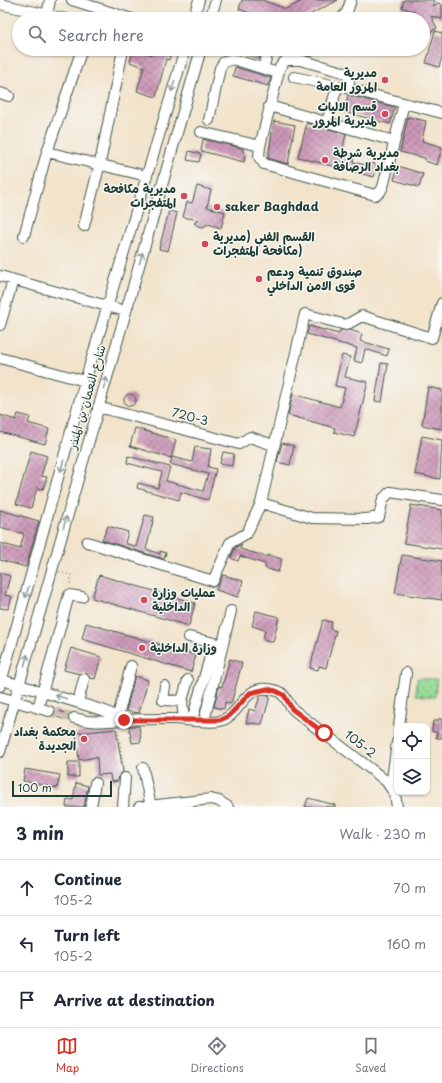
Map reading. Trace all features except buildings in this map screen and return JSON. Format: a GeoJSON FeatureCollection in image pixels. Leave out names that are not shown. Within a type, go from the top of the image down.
{"type":"FeatureCollection","features":[{"type":"Feature","properties":{"kind":"street"},"geometry":{"type":"LineString","coordinates":[[47,12],[50,0]]}},
{"type":"Feature","properties":{"kind":"street"},"geometry":{"type":"LineString","coordinates":[[72,0],[110,12]]}},
{"type":"Feature","properties":{"kind":"street"},"geometry":{"type":"LineString","coordinates":[[195,12],[198,0]]}},
{"type":"Feature","properties":{"kind":"street"},"geometry":{"type":"LineString","coordinates":[[212,12],[216,0]]}},
{"type":"Feature","properties":{"kind":"street"},"geometry":{"type":"LineString","coordinates":[[347,12],[351,0]]}},
{"type":"Feature","properties":{"kind":"street"},"geometry":{"type":"LineString","coordinates":[[0,4],[33,12]]}},
{"type":"Feature","properties":{"kind":"street"},"geometry":{"type":"LineString","coordinates":[[24,236],[47,152],[80,56]]}},
{"type":"Feature","properties":{"kind":"street"},"geometry":{"type":"LineString","coordinates":[[84,226],[100,163],[122,56]]}},
{"type":"Feature","properties":{"kind":"street","name":"شارع النعمان بن المنذر"},"geometry":{"type":"LineString","coordinates":[[1,683],[85,381],[109,306],[182,56]]}},
{"type":"Feature","properties":{"kind":"street","name":"شارع النعمان بن المنذر"},"geometry":{"type":"LineString","coordinates":[[0,752],[55,555],[199,56]]}},
{"type":"Feature","properties":{"kind":"street"},"geometry":{"type":"LineString","coordinates":[[263,68],[267,56]]}},
{"type":"Feature","properties":{"kind":"street"},"geometry":{"type":"LineString","coordinates":[[209,120],[220,68],[224,62],[232,60],[278,73]]}},
{"type":"Feature","properties":{"kind":"street"},"geometry":{"type":"LineString","coordinates":[[327,122],[341,88],[349,81],[348,76],[343,72],[300,60],[286,60],[282,63],[278,73],[269,106],[259,157],[264,164],[375,195],[380,192],[383,187],[404,103]]}},
{"type":"Feature","properties":{"kind":"street"},"geometry":{"type":"LineString","coordinates":[[294,77],[442,113]]}},
{"type":"Feature","properties":{"kind":"street"},"geometry":{"type":"LineString","coordinates":[[269,106],[394,141]]}},
{"type":"Feature","properties":{"kind":"street"},"geometry":{"type":"LineString","coordinates":[[160,132],[175,138]]}},
{"type":"Feature","properties":{"kind":"street"},"geometry":{"type":"LineString","coordinates":[[201,132],[260,146]]}},
{"type":"Feature","properties":{"kind":"street"},"geometry":{"type":"LineString","coordinates":[[47,152],[100,163],[147,176]]}},
{"type":"Feature","properties":{"kind":"street"},"geometry":{"type":"LineString","coordinates":[[0,276],[125,311]]}},
{"type":"Feature","properties":{"kind":"street"},"geometry":{"type":"LineString","coordinates":[[0,325],[13,280]]}},
{"type":"Feature","properties":{"kind":"street"},"geometry":{"type":"LineString","coordinates":[[87,542],[212,581],[230,543],[246,533],[261,503],[304,314],[346,325],[362,316],[436,336],[442,303]]}},
{"type":"Feature","properties":{"kind":"street"},"geometry":{"type":"LineString","coordinates":[[0,358],[85,381]]}},
{"type":"Feature","properties":{"kind":"street","name":"720-3"},"geometry":{"type":"LineString","coordinates":[[98,407],[239,444],[250,437],[273,445]]}},
{"type":"Feature","properties":{"kind":"street"},"geometry":{"type":"LineString","coordinates":[[261,503],[312,518],[366,519],[379,517],[383,499],[390,492],[442,500]]}},
{"type":"Feature","properties":{"kind":"street"},"geometry":{"type":"LineString","coordinates":[[39,548],[44,545],[50,545],[54,549],[55,555]]}},
{"type":"Feature","properties":{"kind":"street"},"geometry":{"type":"LineString","coordinates":[[34,706],[69,595],[82,597]]}},
{"type":"Feature","properties":{"kind":"street"},"geometry":{"type":"LineString","coordinates":[[188,720],[231,611]]}},
{"type":"Feature","properties":{"kind":"street"},"geometry":{"type":"LineString","coordinates":[[189,637],[218,644]]}},
{"type":"Feature","properties":{"kind":"street"},"geometry":{"type":"LineString","coordinates":[[204,720],[218,644]]}},
{"type":"Feature","properties":{"kind":"street"},"geometry":{"type":"LineString","coordinates":[[119,719],[131,666]]}},
{"type":"Feature","properties":{"kind":"street"},"geometry":{"type":"LineString","coordinates":[[399,723],[406,673]]}},
{"type":"Feature","properties":{"kind":"street"},"geometry":{"type":"LineString","coordinates":[[78,702],[84,679]]}},
{"type":"Feature","properties":{"kind":"street"},"geometry":{"type":"LineString","coordinates":[[188,680],[182,702],[188,720]]}},
{"type":"Feature","properties":{"kind":"street","name":"105-2"},"geometry":{"type":"LineString","coordinates":[[1,683],[19,685],[78,702],[119,719]]}},
{"type":"Feature","properties":{"kind":"street"},"geometry":{"type":"LineString","coordinates":[[165,686],[163,700],[182,702]]}},
{"type":"Feature","properties":{"kind":"street","name":"105-2"},"geometry":{"type":"LineString","coordinates":[[74,718],[95,722],[119,719],[216,721],[225,719],[245,696],[255,690],[276,691],[284,695],[295,711],[316,725],[391,787]]}},
{"type":"Feature","properties":{"kind":"street"},"geometry":{"type":"LineString","coordinates":[[0,697],[49,711]]}},
{"type":"Feature","properties":{"kind":"street"},"geometry":{"type":"LineString","coordinates":[[95,722],[98,709]]}},
{"type":"Feature","properties":{"kind":"street"},"geometry":{"type":"LineString","coordinates":[[395,759],[391,787],[396,798],[397,807]]}},
{"type":"Feature","properties":{"kind":"street"},"geometry":{"type":"LineString","coordinates":[[143,768],[151,806]]}},
{"type":"Feature","properties":{"kind":"street"},"geometry":{"type":"LineString","coordinates":[[123,807],[126,778]]}},
{"type":"Feature","properties":{"kind":"street"},"geometry":{"type":"LineString","coordinates":[[90,807],[96,783]]}},
{"type":"Feature","properties":{"kind":"street"},"geometry":{"type":"LineString","coordinates":[[139,807],[211,799],[219,801],[228,807]]}},
{"type":"Feature","properties":{"kind":"path"},"geometry":{"type":"LineString","coordinates":[[51,569],[71,575],[69,595]]}},
{"type":"Feature","properties":{"kind":"path"},"geometry":{"type":"LineString","coordinates":[[119,719],[126,778]]}},
{"type":"Feature","properties":{"kind":"green space"},"geometry":{"type":"Polygon","coordinates":[[[417,678],[437,679],[435,697],[416,695],[417,678]]]}},
{"type":"Feature","properties":{"kind":"tunnel"},"geometry":{"type":"LineString","coordinates":[[49,711],[74,718]]}},
{"type":"Feature","properties":{"kind":"place","name":"مديرية المرور العامة"},"geometry":{"type":"Point","coordinates":[385,80]}},
{"type":"Feature","properties":{"kind":"place","name":"قسم الاليات لمديرية المرور"},"geometry":{"type":"Point","coordinates":[385,114]}},
{"type":"Feature","properties":{"kind":"place","name":"مديرية شرطة بغداد الرصافة"},"geometry":{"type":"Point","coordinates":[325,160]}},
{"type":"Feature","properties":{"kind":"place","name":"مديرية مكافحة المتفجرات"},"geometry":{"type":"Point","coordinates":[184,196]}},
{"type":"Feature","properties":{"kind":"place","name":"saker Baghdad"},"geometry":{"type":"Point","coordinates":[217,207]}},
{"type":"Feature","properties":{"kind":"place","name":"القسم الفني (مديرية مكافحة المتفجرات)"},"geometry":{"type":"Point","coordinates":[205,244]}},
{"type":"Feature","properties":{"kind":"place","name":"صندوق تنمية ودعم قوى الامن الداخلي"},"geometry":{"type":"Point","coordinates":[259,279]}},
{"type":"Feature","properties":{"kind":"place","name":"عمليات وزارة الداخلية"},"geometry":{"type":"Point","coordinates":[144,600]}},
{"type":"Feature","properties":{"kind":"place","name":"وزارة الداخلية"},"geometry":{"type":"Point","coordinates":[142,648]}},
{"type":"Feature","properties":{"kind":"place","name":"محكمة بغداد الجديدة"},"geometry":{"type":"Point","coordinates":[84,739]}},
{"type":"Feature","properties":{"kind":"route"},"geometry":{"type":"LineString","coordinates":[[124,720],[172,719],[216,721],[225,719],[229,716],[245,696],[255,690],[267,689],[280,692],[284,695],[292,709],[324,733]]}}]}
